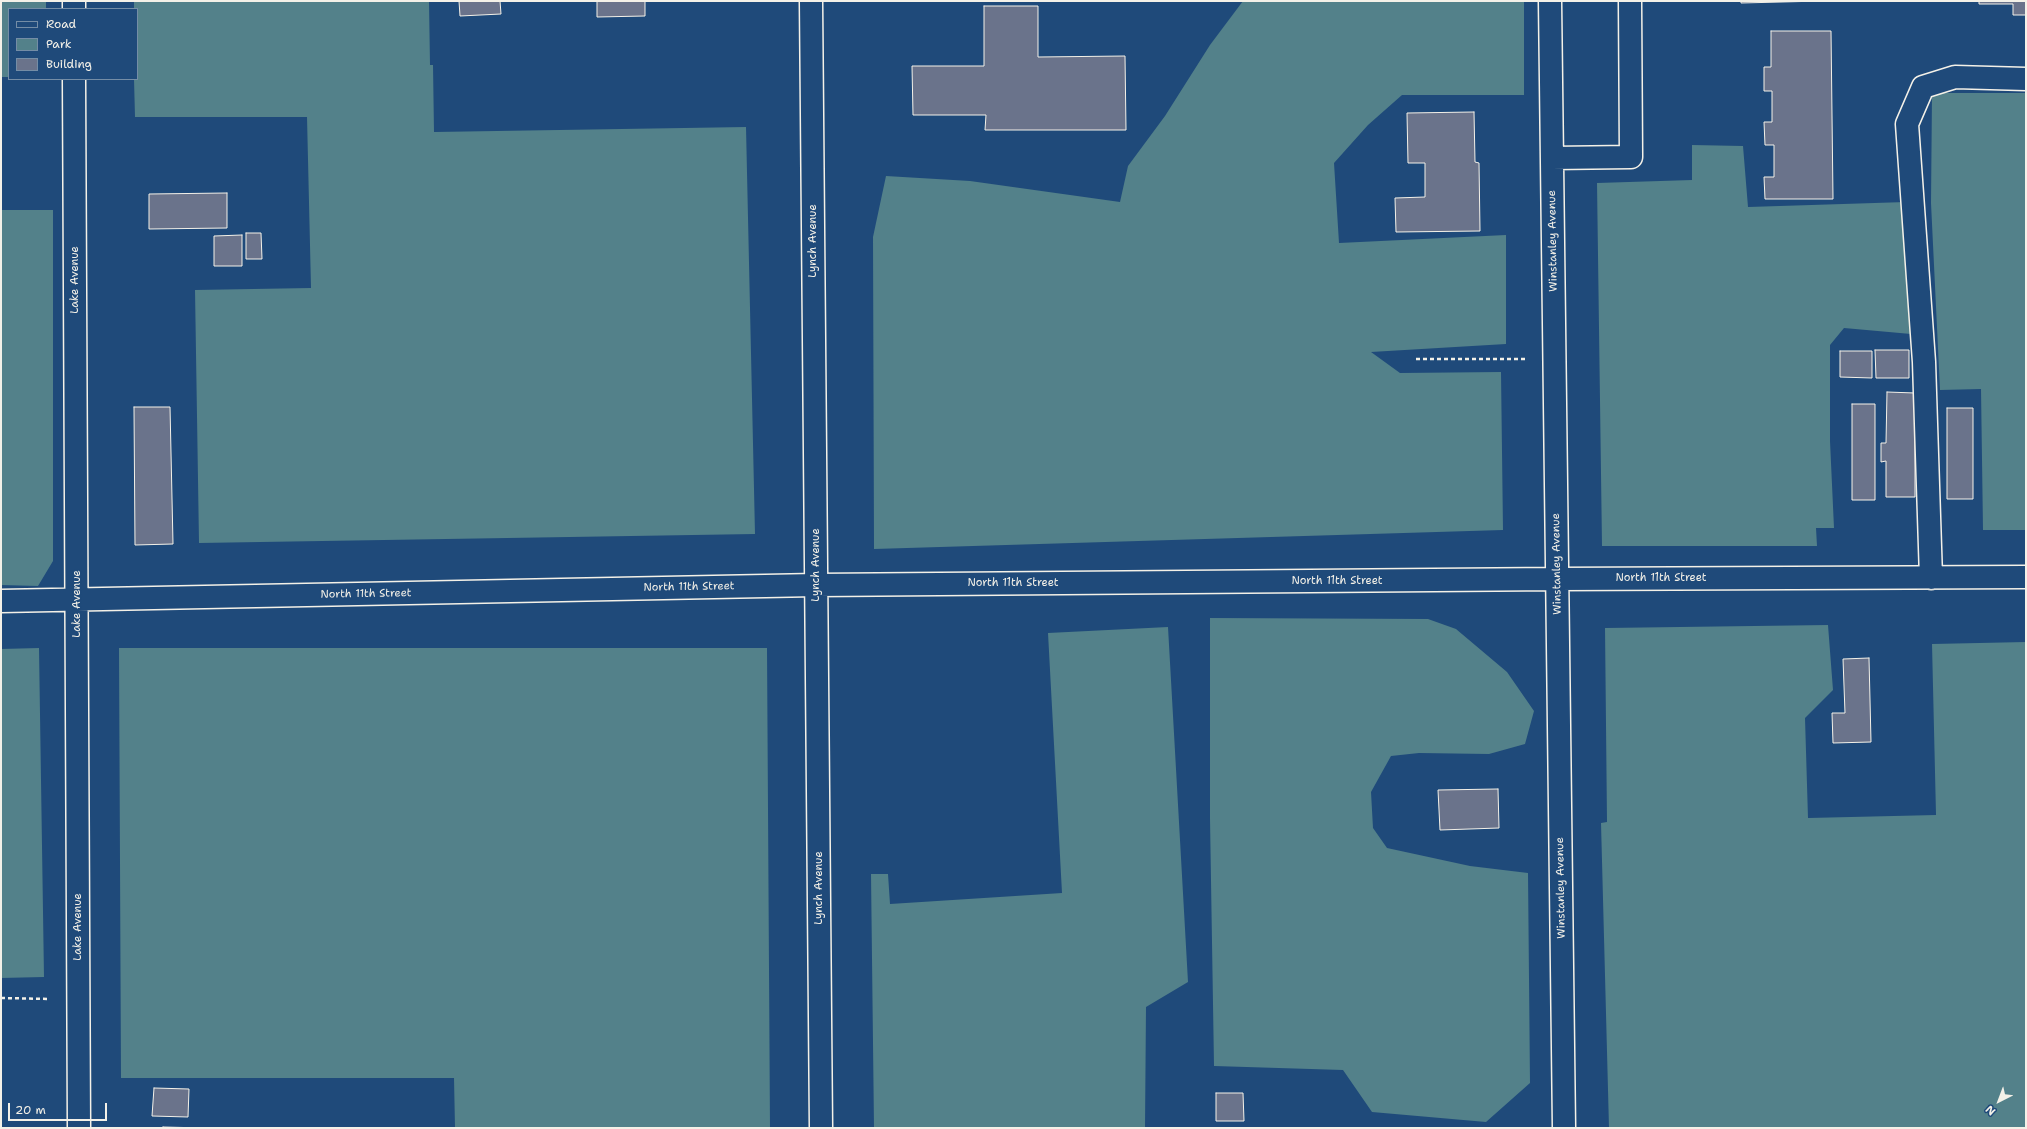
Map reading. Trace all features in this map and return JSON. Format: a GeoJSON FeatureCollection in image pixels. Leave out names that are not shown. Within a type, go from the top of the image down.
{"type":"FeatureCollection","features":[{"type":"Feature","properties":{"kind":"street","name":"Lynch Avenue"},"geometry":{"type":"LineString","coordinates":[[811,1],[821,1128]]}},
{"type":"Feature","properties":{"kind":"street","name":"Winstanley Avenue"},"geometry":{"type":"LineString","coordinates":[[1550,1],[1564,1128]]}},
{"type":"Feature","properties":{"kind":"street"},"geometry":{"type":"LineString","coordinates":[[1552,158],[1631,157],[1630,1]]}},
{"type":"Feature","properties":{"kind":"street"},"geometry":{"type":"LineString","coordinates":[[1931,578],[1924,362],[1907,124],[1923,87],[1955,77],[2026,79]]}},
{"type":"Feature","properties":{"kind":"street","name":"Lake Avenue"},"geometry":{"type":"LineString","coordinates":[[74,80],[79,1128]]}},
{"type":"Feature","properties":{"kind":"street","name":"North 11th Street"},"geometry":{"type":"LineString","coordinates":[[1,601],[816,585],[2026,577]]}},
{"type":"Feature","properties":{"kind":"path"},"geometry":{"type":"LineString","coordinates":[[1416,359],[1554,360]]}},
{"type":"Feature","properties":{"kind":"path"},"geometry":{"type":"LineString","coordinates":[[1,998],[78,1000]]}},
{"type":"Feature","properties":{"kind":"green space"},"geometry":{"type":"Polygon","coordinates":[[[1,1],[46,1],[46,8],[8,8],[8,77],[1,77],[1,1]]]}},
{"type":"Feature","properties":{"kind":"green space"},"geometry":{"type":"Polygon","coordinates":[[[134,1],[429,1],[430,65],[433,65],[434,132],[746,127],[755,534],[199,543],[195,290],[311,288],[307,117],[135,117],[134,80],[138,80],[138,8],[134,8],[134,1]]]}},
{"type":"Feature","properties":{"kind":"green space"},"geometry":{"type":"Polygon","coordinates":[[[1243,1],[1524,1],[1524,95],[1402,95],[1368,125],[1334,163],[1339,243],[1506,235],[1506,344],[1371,352],[1400,373],[1501,372],[1503,530],[874,549],[873,237],[886,176],[970,181],[1120,202],[1128,166],[1165,116],[1210,45],[1243,1]]]}},
{"type":"Feature","properties":{"kind":"green space"},"geometry":{"type":"Polygon","coordinates":[[[1932,93],[2026,93],[2026,530],[1983,530],[1981,389],[1940,390],[1931,203],[1932,93]]]}},
{"type":"Feature","properties":{"kind":"green space"},"geometry":{"type":"Polygon","coordinates":[[[1692,145],[1743,146],[1748,207],[1906,202],[1911,334],[1844,328],[1830,345],[1830,441],[1834,528],[1816,528],[1817,546],[1602,546],[1597,183],[1692,180],[1692,145]]]}},
{"type":"Feature","properties":{"kind":"green space"},"geometry":{"type":"Polygon","coordinates":[[[1,210],[53,210],[53,561],[38,586],[1,585],[1,210]]]}},
{"type":"Feature","properties":{"kind":"green space"},"geometry":{"type":"Polygon","coordinates":[[[1210,618],[1428,619],[1456,629],[1507,672],[1534,711],[1525,744],[1489,754],[1419,753],[1391,756],[1371,792],[1373,828],[1387,848],[1470,866],[1528,873],[1530,1083],[1486,1122],[1372,1112],[1343,1070],[1214,1066],[1210,819],[1210,618]]]}},
{"type":"Feature","properties":{"kind":"green space"},"geometry":{"type":"Polygon","coordinates":[[[1828,625],[1833,690],[1805,718],[1808,818],[1936,815],[1932,644],[2026,642],[2026,1128],[1609,1128],[1601,823],[1607,822],[1605,628],[1828,625]]]}},
{"type":"Feature","properties":{"kind":"green space"},"geometry":{"type":"Polygon","coordinates":[[[1168,627],[1188,982],[1146,1007],[1145,1128],[874,1128],[871,874],[888,874],[890,904],[1062,893],[1048,633],[1168,627]]]}},
{"type":"Feature","properties":{"kind":"green space"},"geometry":{"type":"Polygon","coordinates":[[[39,648],[44,977],[1,978],[1,649],[39,648]]]}},
{"type":"Feature","properties":{"kind":"green space"},"geometry":{"type":"Polygon","coordinates":[[[119,648],[767,648],[770,1128],[455,1128],[454,1078],[121,1078],[119,648]]]}},
{"type":"Feature","properties":{"kind":"building"},"geometry":{"type":"Polygon","coordinates":[[[459,1],[500,1],[501,14],[460,16],[459,1]]]}},
{"type":"Feature","properties":{"kind":"building"},"geometry":{"type":"Polygon","coordinates":[[[597,1],[645,1],[645,16],[597,17],[597,1]]]}},
{"type":"Feature","properties":{"kind":"building"},"geometry":{"type":"Polygon","coordinates":[[[1741,1],[1822,1],[1741,3],[1741,1]]]}},
{"type":"Feature","properties":{"kind":"building"},"geometry":{"type":"Polygon","coordinates":[[[1979,1],[2026,1],[2026,15],[2013,15],[2013,4],[1979,4],[1979,1]]]}},
{"type":"Feature","properties":{"kind":"building"},"geometry":{"type":"Polygon","coordinates":[[[984,6],[1038,6],[1038,57],[1125,56],[1126,130],[985,130],[986,115],[913,115],[912,66],[984,66],[984,6]]]}},
{"type":"Feature","properties":{"kind":"building"},"geometry":{"type":"Polygon","coordinates":[[[1771,31],[1831,31],[1833,199],[1765,199],[1764,177],[1774,177],[1774,145],[1765,145],[1764,122],[1772,122],[1772,91],[1764,91],[1764,67],[1771,67],[1771,31]]]}},
{"type":"Feature","properties":{"kind":"building"},"geometry":{"type":"Polygon","coordinates":[[[1474,112],[1475,162],[1479,163],[1480,231],[1396,232],[1395,198],[1425,197],[1425,163],[1408,163],[1407,113],[1474,112]]]}},
{"type":"Feature","properties":{"kind":"building"},"geometry":{"type":"Polygon","coordinates":[[[227,193],[227,228],[149,229],[149,194],[227,193]]]}},
{"type":"Feature","properties":{"kind":"building"},"geometry":{"type":"Polygon","coordinates":[[[246,233],[261,233],[262,259],[246,259],[246,233]]]}},
{"type":"Feature","properties":{"kind":"building"},"geometry":{"type":"Polygon","coordinates":[[[242,235],[242,266],[214,266],[214,236],[242,235]]]}},
{"type":"Feature","properties":{"kind":"building"},"geometry":{"type":"Polygon","coordinates":[[[1875,350],[1909,350],[1909,378],[1876,378],[1875,350]]]}},
{"type":"Feature","properties":{"kind":"building"},"geometry":{"type":"Polygon","coordinates":[[[1840,351],[1872,351],[1872,378],[1840,377],[1840,351]]]}},
{"type":"Feature","properties":{"kind":"building"},"geometry":{"type":"Polygon","coordinates":[[[1887,392],[1915,393],[1915,497],[1886,497],[1886,461],[1881,462],[1881,443],[1886,443],[1887,392]]]}},
{"type":"Feature","properties":{"kind":"building"},"geometry":{"type":"Polygon","coordinates":[[[1852,404],[1875,404],[1875,500],[1852,500],[1852,404]]]}},
{"type":"Feature","properties":{"kind":"building"},"geometry":{"type":"Polygon","coordinates":[[[134,407],[170,407],[173,544],[135,545],[134,407]]]}},
{"type":"Feature","properties":{"kind":"building"},"geometry":{"type":"Polygon","coordinates":[[[1947,408],[1973,408],[1973,499],[1947,499],[1947,408]]]}},
{"type":"Feature","properties":{"kind":"building"},"geometry":{"type":"Polygon","coordinates":[[[1869,658],[1871,742],[1833,743],[1832,713],[1845,713],[1843,659],[1869,658]]]}},
{"type":"Feature","properties":{"kind":"building"},"geometry":{"type":"Polygon","coordinates":[[[1498,789],[1499,828],[1440,830],[1438,790],[1498,789]]]}},
{"type":"Feature","properties":{"kind":"building"},"geometry":{"type":"Polygon","coordinates":[[[154,1088],[189,1089],[188,1117],[152,1116],[154,1088]]]}},
{"type":"Feature","properties":{"kind":"building"},"geometry":{"type":"Polygon","coordinates":[[[1216,1093],[1243,1093],[1244,1121],[1216,1121],[1216,1093]]]}},
{"type":"Feature","properties":{"kind":"building"},"geometry":{"type":"Polygon","coordinates":[[[163,1127],[204,1128],[163,1128],[163,1127]]]}}]}
